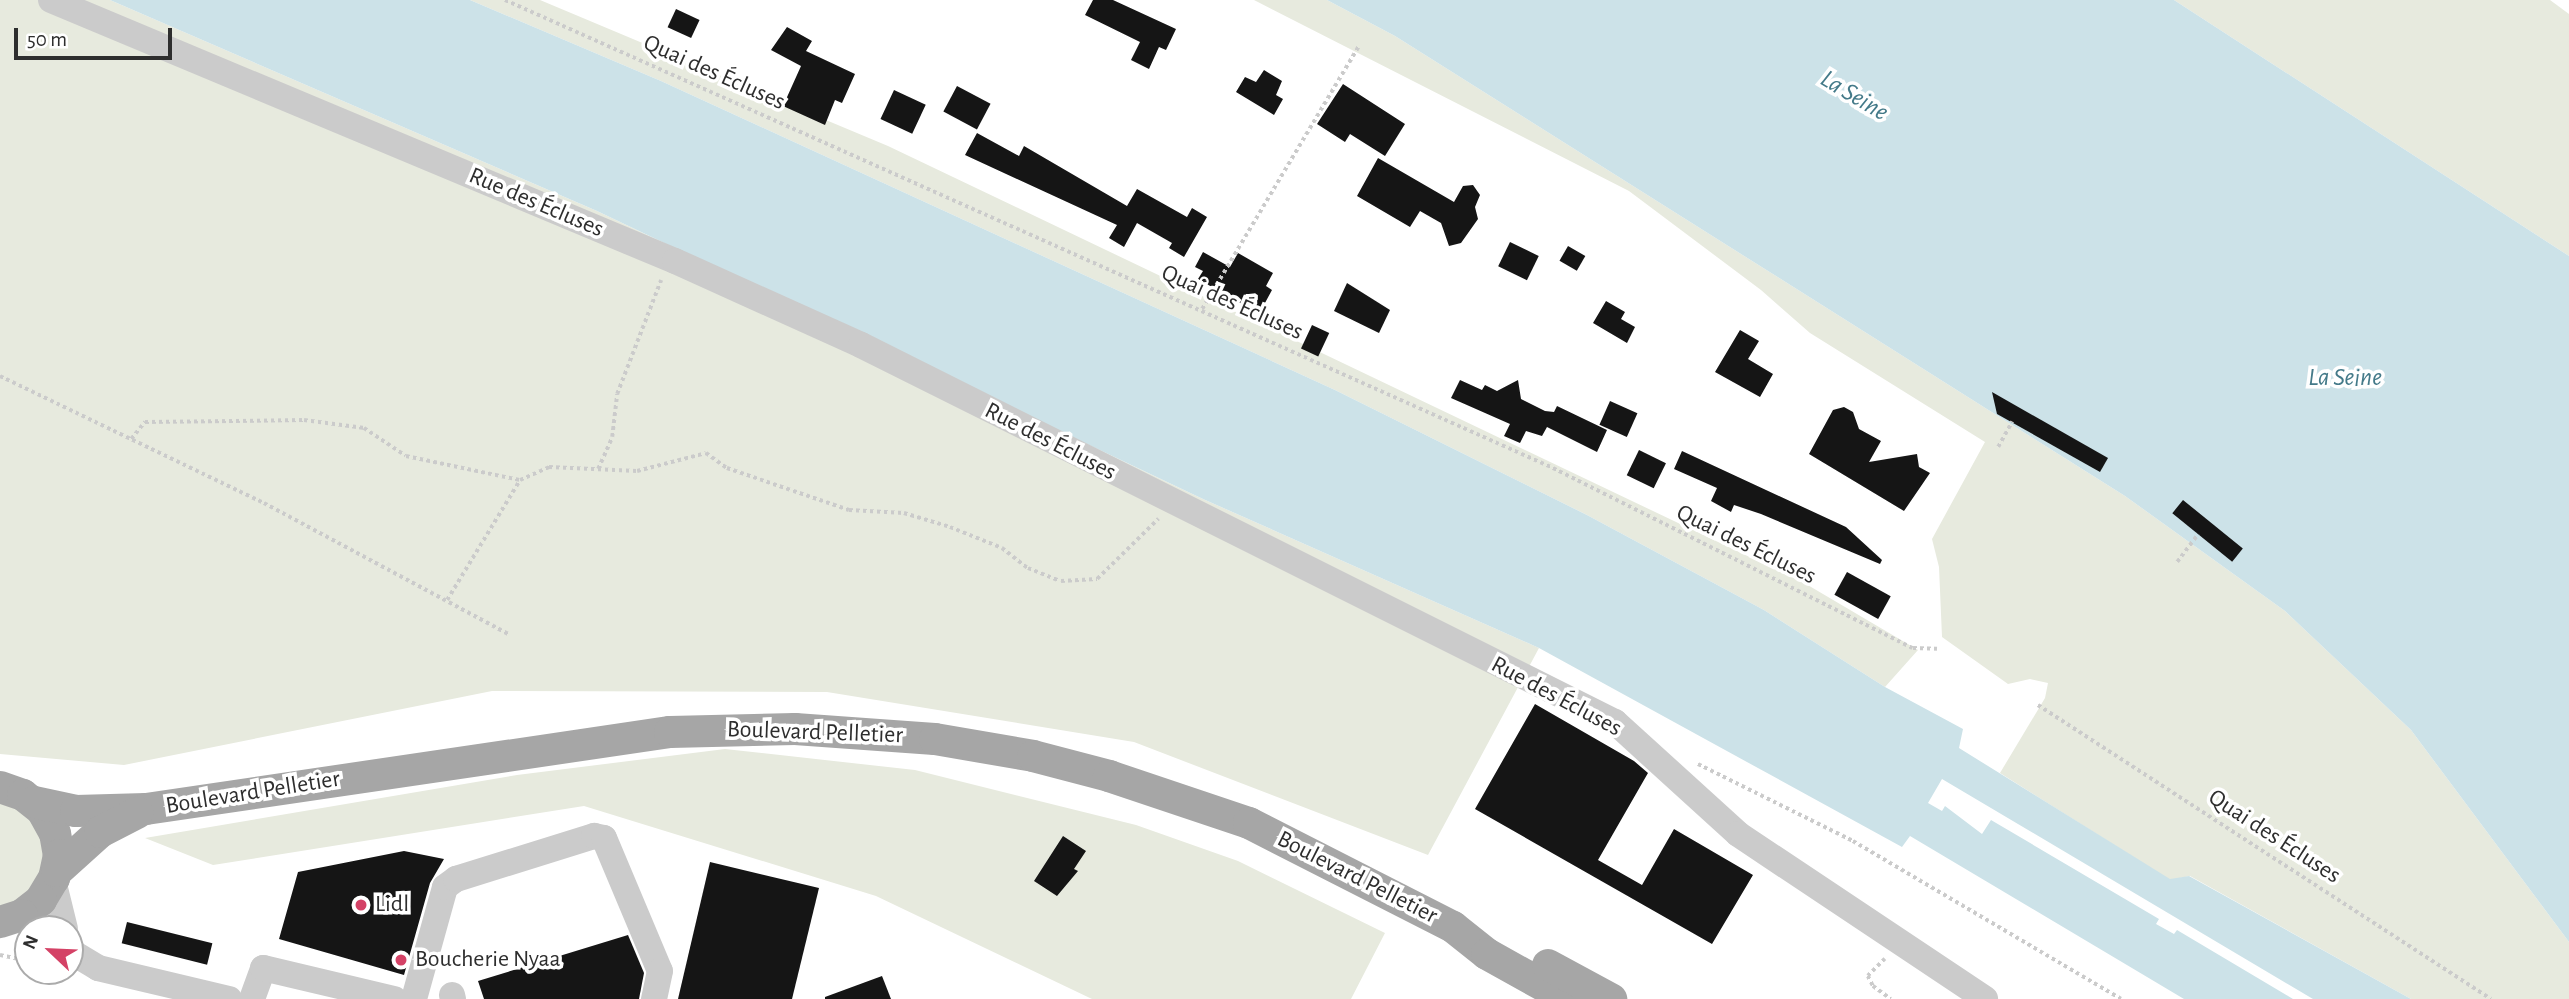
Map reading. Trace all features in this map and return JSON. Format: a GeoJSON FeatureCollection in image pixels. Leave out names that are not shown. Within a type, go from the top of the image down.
{"type":"FeatureCollection","features":[{"type":"Feature","properties":{"kind":"main road","name":"Boulevard Pelletier"},"geometry":{"type":"LineString","coordinates":[[0,787],[34,802],[76,811],[146,809],[670,732],[746,729],[872,733],[1033,756],[1158,790],[1308,850],[1453,927],[1487,954],[1568,999]]}},
{"type":"Feature","properties":{"kind":"main road"},"geometry":{"type":"LineString","coordinates":[[34,802],[55,833],[55,875]]}},
{"type":"Feature","properties":{"kind":"main road","name":"Boulevard Pelletier"},"geometry":{"type":"LineString","coordinates":[[0,922],[34,907],[55,875],[100,832],[146,809]]}},
{"type":"Feature","properties":{"kind":"main road","name":"Boulevard Pelletier"},"geometry":{"type":"LineString","coordinates":[[1453,927],[1493,939],[1611,999]]}},
{"type":"Feature","properties":{"kind":"street","name":"Rue des Écluses"},"geometry":{"type":"LineString","coordinates":[[51,0],[666,257],[861,345],[1171,504],[1615,722],[1738,834],[1985,999]]}},
{"type":"Feature","properties":{"kind":"street"},"geometry":{"type":"LineString","coordinates":[[414,999],[444,887],[456,878],[594,836],[604,838],[660,971],[654,999]]}},
{"type":"Feature","properties":{"kind":"street"},"geometry":{"type":"LineString","coordinates":[[55,875],[62,915]]}},
{"type":"Feature","properties":{"kind":"street"},"geometry":{"type":"LineString","coordinates":[[84,957],[99,968],[229,999]]}},
{"type":"Feature","properties":{"kind":"street"},"geometry":{"type":"LineString","coordinates":[[253,999],[263,968],[394,999]]}},
{"type":"Feature","properties":{"kind":"path","name":"Quai des Écluses"},"geometry":{"type":"LineString","coordinates":[[505,0],[1553,468],[1913,648],[1937,649]]}},
{"type":"Feature","properties":{"kind":"path"},"geometry":{"type":"LineString","coordinates":[[1202,309],[1357,47]]}},
{"type":"Feature","properties":{"kind":"path"},"geometry":{"type":"LineString","coordinates":[[598,469],[611,437],[617,394],[666,257]]}},
{"type":"Feature","properties":{"kind":"path"},"geometry":{"type":"LineString","coordinates":[[0,376],[131,439],[447,600],[508,634]]}},
{"type":"Feature","properties":{"kind":"path"},"geometry":{"type":"LineString","coordinates":[[131,439],[145,422],[304,420],[364,428],[406,456],[520,480]]}},
{"type":"Feature","properties":{"kind":"path"},"geometry":{"type":"LineString","coordinates":[[1998,447],[2012,422]]}},
{"type":"Feature","properties":{"kind":"path"},"geometry":{"type":"LineString","coordinates":[[447,600],[520,480],[549,467],[637,471],[706,453],[727,468],[849,510],[904,513],[950,527],[1002,548],[1028,568],[1061,581],[1097,579],[1138,543],[1171,504]]}},
{"type":"Feature","properties":{"kind":"path"},"geometry":{"type":"LineString","coordinates":[[2177,562],[2198,534]]}},
{"type":"Feature","properties":{"kind":"path","name":"Quai des Écluses"},"geometry":{"type":"LineString","coordinates":[[2038,705],[2491,999]]}},
{"type":"Feature","properties":{"kind":"path"},"geometry":{"type":"LineString","coordinates":[[1690,760],[1853,841],[2121,999]]}},
{"type":"Feature","properties":{"kind":"path"},"geometry":{"type":"LineString","coordinates":[[1891,999],[1874,986],[1868,976],[1899,944]]}},
{"type":"Feature","properties":{"kind":"shaded area"},"geometry":{"type":"Polygon","coordinates":[[[0,0],[110,0],[597,211],[1203,499],[1539,648],[1428,855],[1134,742],[827,692],[492,691],[124,765],[0,754],[0,0]]]}},
{"type":"Feature","properties":{"kind":"shaded area"},"geometry":{"type":"Polygon","coordinates":[[[470,0],[540,0],[888,146],[1806,584],[1918,650],[1885,687],[1764,610],[1587,515],[1335,390],[661,81],[470,0]]]}},
{"type":"Feature","properties":{"kind":"shaded area"},"geometry":{"type":"Polygon","coordinates":[[[1254,0],[1327,0],[1395,36],[2125,496],[2285,611],[2411,730],[2569,942],[2569,999],[2411,999],[2190,876],[2170,880],[2000,773],[2045,698],[2048,683],[2030,679],[2008,684],[1942,637],[1939,567],[1932,539],[1985,442],[1810,333],[1761,290],[1629,191],[1254,0]]]}},
{"type":"Feature","properties":{"kind":"shaded area"},"geometry":{"type":"Polygon","coordinates":[[[2174,0],[2550,0],[2569,14],[2569,256],[2174,0]]]}},
{"type":"Feature","properties":{"kind":"shaded area"},"geometry":{"type":"Polygon","coordinates":[[[725,749],[915,770],[1136,825],[1238,861],[1385,933],[1351,999],[1092,999],[876,896],[584,806],[213,865],[145,838],[517,775],[725,749]]]}},
{"type":"Feature","properties":{"kind":"shaded area"},"geometry":{"type":"Polygon","coordinates":[[[0,801],[31,817],[42,836],[45,857],[40,878],[27,896],[0,908],[0,801]]]}},
{"type":"Feature","properties":{"kind":"water"},"geometry":{"type":"Polygon","coordinates":[[[110,0],[470,0],[661,81],[1335,390],[1587,515],[1764,610],[1885,687],[1963,729],[1959,748],[2170,879],[2189,876],[2411,999],[2313,999],[1942,779],[1928,803],[1942,811],[1945,806],[1982,834],[1991,820],[2159,919],[2156,924],[2174,934],[2177,930],[2293,999],[2184,999],[1910,836],[1902,847],[1539,648],[1203,499],[597,211],[110,0]]]}},
{"type":"Feature","properties":{"kind":"water","name":"La Seine"},"geometry":{"type":"Polygon","coordinates":[[[1327,0],[2174,0],[2569,256],[2569,942],[2411,730],[2285,611],[2125,496],[1395,36],[1327,0]]]}},
{"type":"Feature","properties":{"kind":"building"},"geometry":{"type":"Polygon","coordinates":[[[1093,0],[1113,0],[1176,29],[1166,50],[1159,47],[1149,69],[1131,60],[1140,42],[1085,15],[1093,0]]]}},
{"type":"Feature","properties":{"kind":"building"},"geometry":{"type":"Polygon","coordinates":[[[676,9],[700,20],[691,38],[668,27],[676,9]]]}},
{"type":"Feature","properties":{"kind":"building"},"geometry":{"type":"Polygon","coordinates":[[[787,27],[812,41],[806,51],[855,74],[842,103],[835,100],[825,125],[783,106],[801,66],[771,50],[787,27]]]}},
{"type":"Feature","properties":{"kind":"building"},"geometry":{"type":"Polygon","coordinates":[[[1264,70],[1282,81],[1276,95],[1283,99],[1274,115],[1236,92],[1245,77],[1256,82],[1264,70]]]}},
{"type":"Feature","properties":{"kind":"building"},"geometry":{"type":"Polygon","coordinates":[[[1343,84],[1405,124],[1385,156],[1350,134],[1345,142],[1317,124],[1343,84]]]}},
{"type":"Feature","properties":{"kind":"building"},"geometry":{"type":"Polygon","coordinates":[[[957,86],[991,104],[977,129],[943,112],[957,86]]]}},
{"type":"Feature","properties":{"kind":"building"},"geometry":{"type":"Polygon","coordinates":[[[894,90],[926,105],[912,134],[880,119],[894,90]]]}},
{"type":"Feature","properties":{"kind":"building"},"geometry":{"type":"Polygon","coordinates":[[[977,133],[1019,156],[1024,146],[1127,206],[1137,189],[1187,217],[1192,208],[1207,217],[1184,257],[1169,248],[1172,243],[1137,223],[1124,247],[1109,238],[1117,225],[965,155],[977,133]]]}},
{"type":"Feature","properties":{"kind":"building"},"geometry":{"type":"Polygon","coordinates":[[[1378,158],[1454,202],[1463,186],[1473,185],[1480,195],[1475,207],[1478,219],[1461,243],[1449,246],[1441,223],[1420,211],[1410,227],[1357,196],[1378,158]]]}},
{"type":"Feature","properties":{"kind":"building"},"geometry":{"type":"Polygon","coordinates":[[[1510,242],[1539,256],[1527,280],[1498,266],[1510,242]]]}},
{"type":"Feature","properties":{"kind":"building"},"geometry":{"type":"Polygon","coordinates":[[[1568,246],[1585,256],[1577,271],[1560,261],[1568,246]]]}},
{"type":"Feature","properties":{"kind":"building"},"geometry":{"type":"Polygon","coordinates":[[[1203,252],[1230,267],[1238,253],[1273,273],[1266,286],[1272,290],[1259,314],[1198,279],[1203,271],[1195,267],[1203,252]]]}},
{"type":"Feature","properties":{"kind":"building"},"geometry":{"type":"Polygon","coordinates":[[[1347,283],[1390,310],[1379,333],[1334,311],[1347,283]]]}},
{"type":"Feature","properties":{"kind":"building"},"geometry":{"type":"Polygon","coordinates":[[[1606,301],[1625,312],[1621,319],[1635,327],[1627,343],[1593,323],[1606,301]]]}},
{"type":"Feature","properties":{"kind":"building"},"geometry":{"type":"Polygon","coordinates":[[[1312,325],[1329,333],[1318,357],[1301,349],[1312,325]]]}},
{"type":"Feature","properties":{"kind":"building"},"geometry":{"type":"Polygon","coordinates":[[[1740,330],[1759,341],[1748,359],[1773,374],[1760,397],[1715,372],[1740,330]]]}},
{"type":"Feature","properties":{"kind":"building"},"geometry":{"type":"Polygon","coordinates":[[[1460,380],[1482,390],[1485,385],[1497,391],[1518,380],[1521,399],[1545,411],[1554,412],[1557,406],[1607,430],[1597,452],[1547,427],[1542,436],[1526,431],[1520,443],[1504,436],[1510,424],[1451,398],[1460,380]]]}},
{"type":"Feature","properties":{"kind":"building"},"geometry":{"type":"Polygon","coordinates":[[[1992,392],[2108,458],[2100,472],[1997,414],[1992,392]]]}},
{"type":"Feature","properties":{"kind":"building"},"geometry":{"type":"Polygon","coordinates":[[[1610,401],[1637,413],[1627,437],[1599,425],[1610,401]]]}},
{"type":"Feature","properties":{"kind":"building"},"geometry":{"type":"Polygon","coordinates":[[[1844,407],[1853,412],[1859,429],[1881,441],[1869,462],[1917,454],[1919,467],[1930,473],[1904,511],[1809,454],[1833,410],[1844,407]]]}},
{"type":"Feature","properties":{"kind":"building"},"geometry":{"type":"Polygon","coordinates":[[[1639,450],[1666,463],[1654,488],[1627,475],[1639,450]]]}},
{"type":"Feature","properties":{"kind":"building"},"geometry":{"type":"Polygon","coordinates":[[[1682,451],[1846,527],[1882,560],[1880,564],[1761,514],[1734,505],[1731,512],[1711,501],[1717,488],[1674,469],[1682,451]]]}},
{"type":"Feature","properties":{"kind":"building"},"geometry":{"type":"Polygon","coordinates":[[[2183,500],[2243,548],[2232,562],[2172,513],[2183,500]]]}},
{"type":"Feature","properties":{"kind":"building"},"geometry":{"type":"Polygon","coordinates":[[[1847,572],[1891,596],[1878,619],[1834,595],[1847,572]]]}},
{"type":"Feature","properties":{"kind":"building"},"geometry":{"type":"Polygon","coordinates":[[[1535,704],[1634,761],[1648,773],[1598,860],[1642,885],[1674,829],[1753,875],[1712,944],[1475,809],[1535,704]]]}},
{"type":"Feature","properties":{"kind":"building"},"geometry":{"type":"Polygon","coordinates":[[[1063,836],[1086,851],[1074,869],[1078,871],[1057,896],[1034,881],[1063,836]]]}},
{"type":"Feature","properties":{"kind":"building","name":"Lidl"},"geometry":{"type":"Polygon","coordinates":[[[404,851],[444,859],[430,883],[404,975],[279,939],[298,872],[404,851]]]}},
{"type":"Feature","properties":{"kind":"building"},"geometry":{"type":"Polygon","coordinates":[[[710,862],[819,888],[792,999],[678,999],[710,862]]]}},
{"type":"Feature","properties":{"kind":"building"},"geometry":{"type":"Polygon","coordinates":[[[127,922],[212,943],[207,965],[122,943],[127,922]]]}},
{"type":"Feature","properties":{"kind":"building"},"geometry":{"type":"Polygon","coordinates":[[[628,935],[644,973],[639,999],[484,999],[478,981],[628,935]]]}},
{"type":"Feature","properties":{"kind":"building"},"geometry":{"type":"Polygon","coordinates":[[[882,976],[891,999],[825,999],[825,997],[882,976]]]}},
{"type":"Feature","properties":{"kind":"place","name":"Lidl"},"geometry":{"type":"Point","coordinates":[361,905]}},
{"type":"Feature","properties":{"kind":"place","name":"Boucherie Nyaa"},"geometry":{"type":"Point","coordinates":[401,960]}}]}
